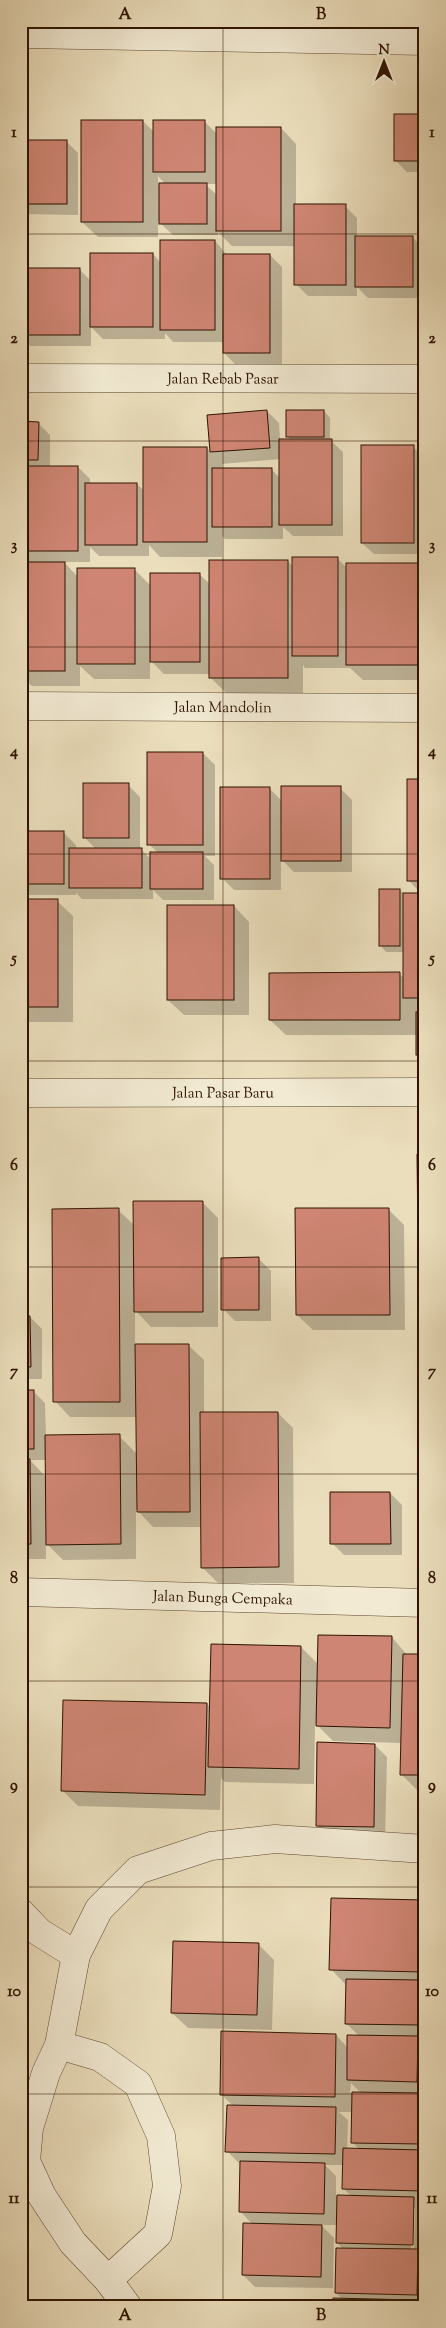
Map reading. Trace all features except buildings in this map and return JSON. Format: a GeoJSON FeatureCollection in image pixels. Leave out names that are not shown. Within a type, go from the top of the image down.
{"type":"FeatureCollection","features":[{"type":"Feature","properties":{"kind":"street"},"geometry":{"type":"LineString","coordinates":[[21,34],[425,41]]}},
{"type":"Feature","properties":{"kind":"street","name":"Jalan Rebab Pasar"},"geometry":{"type":"LineString","coordinates":[[21,378],[425,379]]}},
{"type":"Feature","properties":{"kind":"street","name":"Jalan Mandolin"},"geometry":{"type":"LineString","coordinates":[[21,706],[425,708]]}},
{"type":"Feature","properties":{"kind":"street","name":"Jalan Pasar Baru"},"geometry":{"type":"LineString","coordinates":[[21,1093],[425,1092]]}},
{"type":"Feature","properties":{"kind":"street","name":"Jalan Bunga Cempaka"},"geometry":{"type":"LineString","coordinates":[[21,1592],[425,1603]]}},
{"type":"Feature","properties":{"kind":"street"},"geometry":{"type":"LineString","coordinates":[[128,2307],[108,2280],[73,2243],[42,2196],[24,2162],[29,2128],[46,2074],[58,2045],[76,1955],[99,1909],[138,1870],[211,1846],[275,1839],[425,1849]]}},
{"type":"Feature","properties":{"kind":"street"},"geometry":{"type":"LineString","coordinates":[[21,1913],[39,1932],[76,1955]]}},
{"type":"Feature","properties":{"kind":"street"},"geometry":{"type":"LineString","coordinates":[[58,2045],[100,2058],[138,2084],[161,2136],[167,2186],[158,2234],[108,2280]]}}]}
